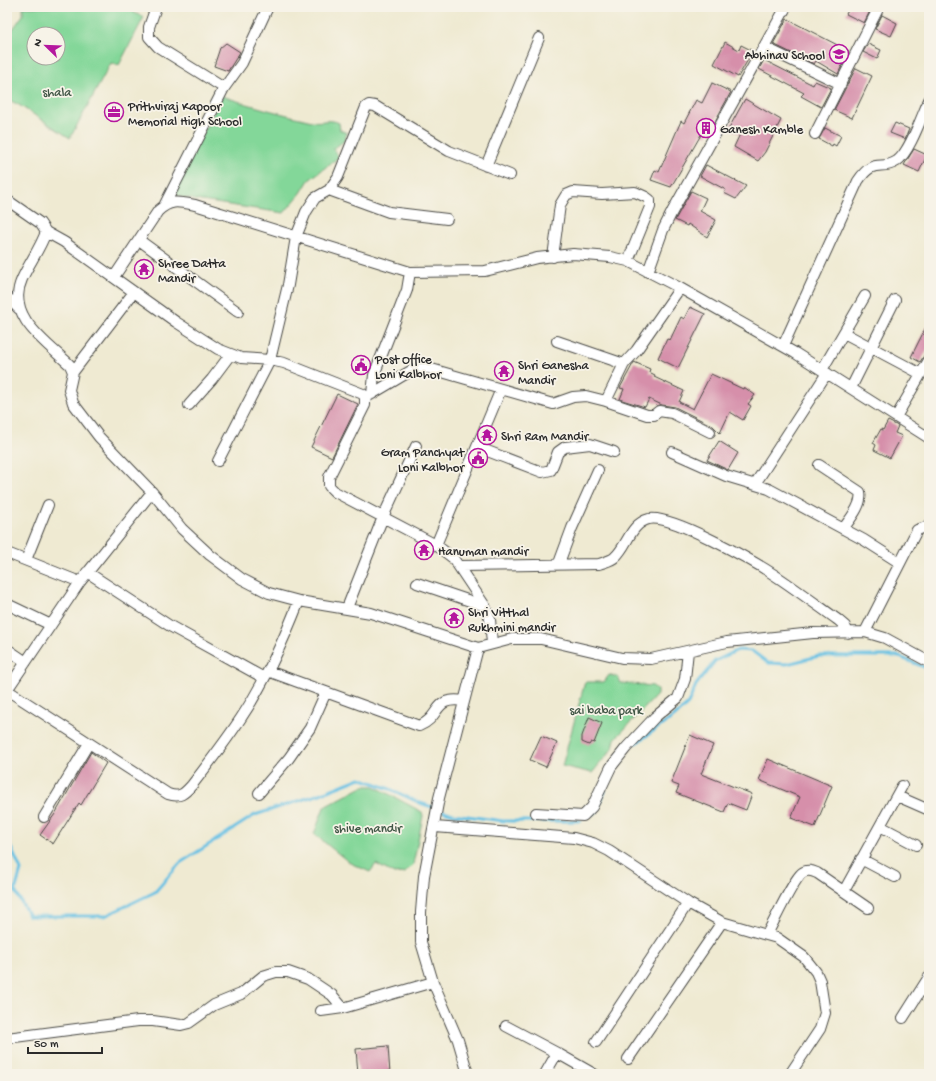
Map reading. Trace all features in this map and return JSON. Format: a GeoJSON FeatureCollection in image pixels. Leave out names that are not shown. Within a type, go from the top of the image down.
{"type":"FeatureCollection","features":[{"type":"Feature","properties":{"kind":"street"},"geometry":{"type":"LineString","coordinates":[[156,7],[149,27],[149,37],[158,47],[224,88]]}},
{"type":"Feature","properties":{"kind":"street"},"geometry":{"type":"LineString","coordinates":[[114,277],[158,210],[165,204],[224,88],[242,63],[268,7]]}},
{"type":"Feature","properties":{"kind":"street"},"geometry":{"type":"LineString","coordinates":[[648,272],[663,230],[672,212],[786,7]]}},
{"type":"Feature","properties":{"kind":"street"},"geometry":{"type":"LineString","coordinates":[[815,134],[879,7]]}},
{"type":"Feature","properties":{"kind":"street"},"geometry":{"type":"LineString","coordinates":[[486,166],[539,38]]}},
{"type":"Feature","properties":{"kind":"street"},"geometry":{"type":"LineString","coordinates":[[764,47],[841,84]]}},
{"type":"Feature","properties":{"kind":"street"},"geometry":{"type":"LineString","coordinates":[[783,346],[858,181],[866,170],[874,166],[888,164],[901,158],[908,149],[929,100]]}},
{"type":"Feature","properties":{"kind":"street"},"geometry":{"type":"LineString","coordinates":[[218,461],[270,360],[288,285],[296,237],[306,212],[315,198],[329,190],[338,177],[366,107],[369,104],[403,122],[449,151],[510,175]]}},
{"type":"Feature","properties":{"kind":"street"},"geometry":{"type":"LineString","coordinates":[[329,190],[389,212],[447,219]]}},
{"type":"Feature","properties":{"kind":"street"},"geometry":{"type":"LineString","coordinates":[[553,256],[560,205],[566,195],[574,192],[602,194],[636,192],[646,196],[650,200],[650,207],[628,261]]}},
{"type":"Feature","properties":{"kind":"street"},"geometry":{"type":"LineString","coordinates":[[7,200],[40,223],[46,232],[64,242],[176,322],[230,355],[241,358],[270,360],[284,363],[357,390],[369,396],[414,369],[420,368],[437,370],[553,404],[573,397],[586,396],[647,415],[654,415],[659,411],[672,413],[710,432]]}},
{"type":"Feature","properties":{"kind":"street"},"geometry":{"type":"LineString","coordinates":[[165,204],[177,202],[195,205],[410,272],[484,271],[537,258],[573,254],[610,257],[628,261],[680,288],[783,346],[929,438]]}},
{"type":"Feature","properties":{"kind":"street"},"geometry":{"type":"LineString","coordinates":[[19,309],[17,295],[21,279],[46,232]]}},
{"type":"Feature","properties":{"kind":"street"},"geometry":{"type":"LineString","coordinates":[[139,240],[238,312]]}},
{"type":"Feature","properties":{"kind":"street"},"geometry":{"type":"LineString","coordinates":[[410,272],[407,290],[374,375],[369,396],[329,477],[329,486],[335,492],[436,545],[454,558],[484,606],[490,619],[492,644]]}},
{"type":"Feature","properties":{"kind":"street"},"geometry":{"type":"LineString","coordinates":[[606,401],[624,364],[636,351],[680,288]]}},
{"type":"Feature","properties":{"kind":"street"},"geometry":{"type":"LineString","coordinates":[[134,292],[73,372],[69,390],[73,404],[99,437],[152,492],[182,529],[210,555],[242,579],[268,593],[298,601],[372,613],[478,648],[512,639],[541,639],[606,655],[636,659],[664,657],[727,642],[813,633],[865,632],[885,638],[929,662]]}},
{"type":"Feature","properties":{"kind":"street"},"geometry":{"type":"LineString","coordinates":[[755,484],[824,371],[865,296]]}},
{"type":"Feature","properties":{"kind":"street"},"geometry":{"type":"LineString","coordinates":[[7,297],[19,309],[28,325],[70,365],[73,372]]}},
{"type":"Feature","properties":{"kind":"street"},"geometry":{"type":"LineString","coordinates":[[850,388],[872,348],[895,300]]}},
{"type":"Feature","properties":{"kind":"street"},"geometry":{"type":"LineString","coordinates":[[844,332],[921,374]]}},
{"type":"Feature","properties":{"kind":"street"},"geometry":{"type":"LineString","coordinates":[[558,341],[624,364]]}},
{"type":"Feature","properties":{"kind":"street"},"geometry":{"type":"LineString","coordinates":[[189,405],[212,379],[230,355]]}},
{"type":"Feature","properties":{"kind":"street"},"geometry":{"type":"LineString","coordinates":[[896,417],[929,360]]}},
{"type":"Feature","properties":{"kind":"street"},"geometry":{"type":"LineString","coordinates":[[436,545],[501,389]]}},
{"type":"Feature","properties":{"kind":"street"},"geometry":{"type":"LineString","coordinates":[[477,446],[542,472],[551,470],[558,452],[565,447],[597,445],[614,452]]}},
{"type":"Feature","properties":{"kind":"street"},"geometry":{"type":"LineString","coordinates":[[347,608],[382,517],[416,446]]}},
{"type":"Feature","properties":{"kind":"street"},"geometry":{"type":"LineString","coordinates":[[672,452],[726,476],[769,489],[843,529],[900,563]]}},
{"type":"Feature","properties":{"kind":"street"},"geometry":{"type":"LineString","coordinates":[[819,465],[860,492],[861,497],[858,505],[843,529]]}},
{"type":"Feature","properties":{"kind":"street"},"geometry":{"type":"LineString","coordinates":[[559,563],[572,528],[598,470]]}},
{"type":"Feature","properties":{"kind":"street"},"geometry":{"type":"LineString","coordinates":[[152,492],[87,572],[7,690],[168,794],[177,797],[184,794],[242,718],[285,637],[298,601]]}},
{"type":"Feature","properties":{"kind":"street"},"geometry":{"type":"LineString","coordinates":[[26,560],[48,505]]}},
{"type":"Feature","properties":{"kind":"street"},"geometry":{"type":"LineString","coordinates":[[460,566],[559,563],[599,564],[616,556],[631,534],[643,522],[657,518],[674,522],[699,533],[775,575],[838,620],[845,626],[848,633]]}},
{"type":"Feature","properties":{"kind":"street"},"geometry":{"type":"LineString","coordinates":[[865,632],[917,530],[929,526]]}},
{"type":"Feature","properties":{"kind":"street"},"geometry":{"type":"LineString","coordinates":[[7,553],[80,582]]}},
{"type":"Feature","properties":{"kind":"street"},"geometry":{"type":"LineString","coordinates":[[87,572],[170,626],[266,675],[326,692],[419,726],[427,722],[447,700],[464,701]]}},
{"type":"Feature","properties":{"kind":"street"},"geometry":{"type":"LineString","coordinates":[[417,583],[484,606]]}},
{"type":"Feature","properties":{"kind":"street"},"geometry":{"type":"LineString","coordinates":[[7,604],[51,625]]}},
{"type":"Feature","properties":{"kind":"street"},"geometry":{"type":"LineString","coordinates":[[468,1074],[458,1040],[433,982],[421,942],[421,912],[424,876],[439,798],[478,648]]}},
{"type":"Feature","properties":{"kind":"street"},"geometry":{"type":"LineString","coordinates":[[7,649],[26,662]]}},
{"type":"Feature","properties":{"kind":"street"},"geometry":{"type":"LineString","coordinates":[[536,813],[583,816],[592,807],[611,767],[656,717],[678,698],[685,679],[688,651]]}},
{"type":"Feature","properties":{"kind":"street"},"geometry":{"type":"LineString","coordinates":[[259,793],[289,758],[310,728],[326,692]]}},
{"type":"Feature","properties":{"kind":"street"},"geometry":{"type":"LineString","coordinates":[[44,817],[89,743]]}},
{"type":"Feature","properties":{"kind":"street"},"geometry":{"type":"LineString","coordinates":[[844,891],[902,786]]}},
{"type":"Feature","properties":{"kind":"street"},"geometry":{"type":"LineString","coordinates":[[897,796],[929,810]]}},
{"type":"Feature","properties":{"kind":"street"},"geometry":{"type":"LineString","coordinates":[[435,822],[574,838],[593,843],[609,851],[688,903],[722,922],[777,938],[804,956],[816,972],[823,993],[824,1020],[820,1029],[790,1074]]}},
{"type":"Feature","properties":{"kind":"street"},"geometry":{"type":"LineString","coordinates":[[880,826],[916,845]]}},
{"type":"Feature","properties":{"kind":"street"},"geometry":{"type":"LineString","coordinates":[[861,859],[895,877]]}},
{"type":"Feature","properties":{"kind":"street"},"geometry":{"type":"LineString","coordinates":[[767,934],[802,873],[810,870],[817,873],[868,908]]}},
{"type":"Feature","properties":{"kind":"street"},"geometry":{"type":"LineString","coordinates":[[596,1042],[688,903]]}},
{"type":"Feature","properties":{"kind":"street"},"geometry":{"type":"LineString","coordinates":[[628,1059],[722,922]]}},
{"type":"Feature","properties":{"kind":"street"},"geometry":{"type":"LineString","coordinates":[[7,1038],[138,1021],[153,1021],[181,1025],[189,1023],[214,1005],[241,994],[263,976],[276,972],[288,972],[308,980],[332,995],[343,1008]]}},
{"type":"Feature","properties":{"kind":"street"},"geometry":{"type":"LineString","coordinates":[[903,1018],[929,977]]}},
{"type":"Feature","properties":{"kind":"street"},"geometry":{"type":"LineString","coordinates":[[321,1011],[343,1008],[433,982]]}},
{"type":"Feature","properties":{"kind":"street"},"geometry":{"type":"LineString","coordinates":[[506,1026],[594,1074]]}},
{"type":"Feature","properties":{"kind":"street"},"geometry":{"type":"LineString","coordinates":[[545,1074],[558,1053]]}},
{"type":"Feature","properties":{"kind":"green space","name":"shala"},"geometry":{"type":"Polygon","coordinates":[[[23,7],[136,7],[134,13],[144,17],[119,65],[111,63],[70,138],[19,105],[7,99],[7,37],[23,15],[23,7]]]}},
{"type":"Feature","properties":{"kind":"green space"},"geometry":{"type":"Polygon","coordinates":[[[222,96],[267,110],[312,121],[336,122],[339,123],[340,130],[347,133],[344,141],[333,149],[339,157],[309,180],[301,193],[284,213],[177,196],[174,190],[222,96]]]}},
{"type":"Feature","properties":{"kind":"green space","name":"sai baba park"},"geometry":{"type":"Polygon","coordinates":[[[609,675],[618,677],[621,683],[653,686],[657,690],[657,695],[615,739],[613,748],[592,773],[562,766],[585,682],[604,682],[609,675]]]}},
{"type":"Feature","properties":{"kind":"green space","name":"shive mandir"},"geometry":{"type":"Polygon","coordinates":[[[364,786],[374,786],[422,812],[423,816],[413,865],[405,873],[394,874],[376,864],[370,872],[350,863],[314,834],[324,807],[364,786]]]}},
{"type":"Feature","properties":{"kind":"building"},"geometry":{"type":"Polygon","coordinates":[[[850,7],[872,7],[864,23],[846,14],[850,7]]]}},
{"type":"Feature","properties":{"kind":"building"},"geometry":{"type":"Polygon","coordinates":[[[882,15],[897,23],[891,36],[875,29],[882,15]]]}},
{"type":"Feature","properties":{"kind":"building"},"geometry":{"type":"Polygon","coordinates":[[[787,19],[849,51],[838,74],[816,61],[814,64],[773,44],[787,19]]]}},
{"type":"Feature","properties":{"kind":"building"},"geometry":{"type":"Polygon","coordinates":[[[725,42],[739,50],[741,45],[753,51],[738,77],[714,64],[725,42]]]}},
{"type":"Feature","properties":{"kind":"building"},"geometry":{"type":"Polygon","coordinates":[[[226,43],[240,52],[228,71],[214,66],[220,48],[226,43]]]}},
{"type":"Feature","properties":{"kind":"building"},"geometry":{"type":"Polygon","coordinates":[[[868,44],[881,50],[877,59],[863,52],[868,44]]]}},
{"type":"Feature","properties":{"kind":"building"},"geometry":{"type":"Polygon","coordinates":[[[764,60],[813,85],[815,81],[831,88],[821,107],[801,96],[804,93],[759,69],[764,60]]]}},
{"type":"Feature","properties":{"kind":"building"},"geometry":{"type":"Polygon","coordinates":[[[856,68],[872,76],[852,118],[834,110],[856,68]]]}},
{"type":"Feature","properties":{"kind":"building"},"geometry":{"type":"Polygon","coordinates":[[[712,83],[731,92],[707,136],[702,133],[671,187],[651,180],[655,170],[659,172],[681,121],[684,123],[696,100],[702,103],[712,83]]]}},
{"type":"Feature","properties":{"kind":"building"},"geometry":{"type":"Polygon","coordinates":[[[745,99],[781,120],[765,152],[758,161],[734,147],[740,134],[729,128],[745,99]]]}},
{"type":"Feature","properties":{"kind":"building"},"geometry":{"type":"Polygon","coordinates":[[[895,123],[909,129],[905,139],[890,133],[895,123]]]}},
{"type":"Feature","properties":{"kind":"building"},"geometry":{"type":"Polygon","coordinates":[[[825,128],[841,136],[836,146],[833,144],[832,146],[819,139],[825,128]]]}},
{"type":"Feature","properties":{"kind":"building"},"geometry":{"type":"Polygon","coordinates":[[[914,149],[927,155],[919,172],[904,165],[914,149]]]}},
{"type":"Feature","properties":{"kind":"building"},"geometry":{"type":"Polygon","coordinates":[[[706,165],[746,186],[736,199],[724,193],[726,190],[700,176],[706,165]]]}},
{"type":"Feature","properties":{"kind":"building"},"geometry":{"type":"Polygon","coordinates":[[[691,191],[706,198],[700,211],[716,220],[707,237],[688,224],[687,226],[675,220],[691,191]]]}},
{"type":"Feature","properties":{"kind":"building"},"geometry":{"type":"Polygon","coordinates":[[[690,307],[705,314],[678,368],[658,358],[667,339],[670,340],[681,317],[684,319],[690,307]]]}},
{"type":"Feature","properties":{"kind":"building"},"geometry":{"type":"Polygon","coordinates":[[[929,321],[929,348],[920,362],[911,357],[929,321]]]}},
{"type":"Feature","properties":{"kind":"building"},"geometry":{"type":"Polygon","coordinates":[[[634,362],[650,369],[649,372],[655,375],[654,377],[684,391],[679,402],[693,409],[711,374],[743,389],[744,387],[755,395],[748,404],[751,406],[743,420],[730,412],[720,433],[713,426],[675,407],[662,405],[649,399],[645,407],[620,399],[624,389],[620,388],[634,362]]]}},
{"type":"Feature","properties":{"kind":"building"},"geometry":{"type":"Polygon","coordinates":[[[337,394],[358,404],[332,457],[311,447],[337,394]]]}},
{"type":"Feature","properties":{"kind":"building"},"geometry":{"type":"Polygon","coordinates":[[[888,421],[898,426],[895,433],[902,436],[890,458],[874,450],[876,445],[873,443],[881,429],[883,430],[888,421]]]}},
{"type":"Feature","properties":{"kind":"building"},"geometry":{"type":"Polygon","coordinates":[[[719,441],[738,453],[728,470],[707,460],[719,441]]]}},
{"type":"Feature","properties":{"kind":"building"},"geometry":{"type":"Polygon","coordinates":[[[589,717],[602,723],[594,743],[591,742],[589,745],[582,742],[582,736],[589,717]]]}},
{"type":"Feature","properties":{"kind":"building"},"geometry":{"type":"Polygon","coordinates":[[[690,735],[713,745],[701,774],[752,794],[746,810],[728,803],[724,812],[676,793],[679,786],[671,783],[690,735]]]}},
{"type":"Feature","properties":{"kind":"building"},"geometry":{"type":"Polygon","coordinates":[[[541,736],[557,743],[546,767],[530,760],[541,736]]]}},
{"type":"Feature","properties":{"kind":"building"},"geometry":{"type":"Polygon","coordinates":[[[91,752],[106,763],[81,805],[79,803],[53,844],[40,835],[55,814],[91,752]]]}},
{"type":"Feature","properties":{"kind":"building"},"geometry":{"type":"Polygon","coordinates":[[[768,759],[832,786],[815,827],[791,818],[800,797],[759,780],[768,759]]]}},
{"type":"Feature","properties":{"kind":"building"},"geometry":{"type":"Polygon","coordinates":[[[388,1046],[390,1074],[358,1074],[356,1049],[388,1046]]]}},
{"type":"Feature","properties":{"kind":"waterway"},"geometry":{"type":"LineString","coordinates":[[636,743],[675,716],[688,704],[696,685],[715,661],[738,650],[752,651],[768,663],[787,664],[819,656],[897,656],[929,669]]}},
{"type":"Feature","properties":{"kind":"waterway"},"geometry":{"type":"LineString","coordinates":[[7,839],[21,870],[15,891],[29,916],[105,916],[155,892],[180,863],[255,815],[320,794],[360,778],[390,789],[420,803],[453,814],[503,821],[581,821]]}},
{"type":"Feature","properties":{"kind":"waterway"},"geometry":{"type":"LineString","coordinates":[[592,814],[597,810],[605,791]]}},
{"type":"Feature","properties":{"kind":"place","name":"Abhinav School"},"geometry":{"type":"Point","coordinates":[839,54]}},
{"type":"Feature","properties":{"kind":"place","name":"Prithviraj Kapoor Memorial High School"},"geometry":{"type":"Point","coordinates":[114,112]}},
{"type":"Feature","properties":{"kind":"place","name":"Ganesh Kamble"},"geometry":{"type":"Point","coordinates":[706,128]}},
{"type":"Feature","properties":{"kind":"place","name":"Shree Datta Mandir"},"geometry":{"type":"Point","coordinates":[144,269]}},
{"type":"Feature","properties":{"kind":"place","name":"Post Office Loni Kalbhor"},"geometry":{"type":"Point","coordinates":[361,365]}},
{"type":"Feature","properties":{"kind":"place","name":"Shri Ganesha Mandir"},"geometry":{"type":"Point","coordinates":[504,371]}},
{"type":"Feature","properties":{"kind":"place","name":"Shri Ram Mandir"},"geometry":{"type":"Point","coordinates":[487,435]}},
{"type":"Feature","properties":{"kind":"place","name":"Gram Panchyat Loni Kalbhor"},"geometry":{"type":"Point","coordinates":[478,458]}},
{"type":"Feature","properties":{"kind":"place","name":"Hanuman mandir"},"geometry":{"type":"Point","coordinates":[424,550]}},
{"type":"Feature","properties":{"kind":"place","name":"Shri Vitthal Rukhmini mandir"},"geometry":{"type":"Point","coordinates":[454,618]}}]}
